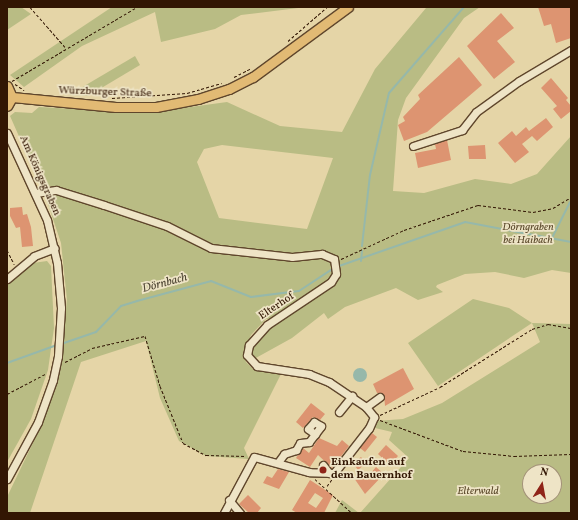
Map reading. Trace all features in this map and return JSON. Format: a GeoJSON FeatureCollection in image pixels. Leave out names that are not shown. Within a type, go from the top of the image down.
{"type":"FeatureCollection","features":[{"type":"Feature","properties":{"kind":"main road","name":"Würzburger Straße"},"geometry":{"type":"LineString","coordinates":[[10,101],[24,99],[116,107],[156,107],[198,99],[230,89],[253,77],[348,7]]}},
{"type":"Feature","properties":{"kind":"main road"},"geometry":{"type":"LineString","coordinates":[[7,86],[10,101]]}},
{"type":"Feature","properties":{"kind":"street"},"geometry":{"type":"LineString","coordinates":[[413,146],[462,130],[476,112],[519,81],[571,50]]}},
{"type":"Feature","properties":{"kind":"street","name":"Am Königsgraben"},"geometry":{"type":"LineString","coordinates":[[7,133],[36,193],[55,248],[61,327],[58,356],[38,422],[7,479]]}},
{"type":"Feature","properties":{"kind":"street"},"geometry":{"type":"LineString","coordinates":[[36,193],[56,190],[104,205],[167,226],[211,248],[292,257],[322,254],[334,259],[337,266]]}},
{"type":"Feature","properties":{"kind":"street"},"geometry":{"type":"LineString","coordinates":[[7,279],[34,256],[55,248]]}},
{"type":"Feature","properties":{"kind":"street","name":"Elterhof"},"geometry":{"type":"LineString","coordinates":[[337,266],[336,274],[328,286],[267,325],[249,345],[247,356],[257,366],[317,376],[352,396],[366,407],[374,417]]}},
{"type":"Feature","properties":{"kind":"street"},"geometry":{"type":"LineString","coordinates":[[340,412],[352,396]]}},
{"type":"Feature","properties":{"kind":"street"},"geometry":{"type":"LineString","coordinates":[[366,407],[380,397]]}},
{"type":"Feature","properties":{"kind":"street"},"geometry":{"type":"LineString","coordinates":[[332,473],[369,428],[374,417]]}},
{"type":"Feature","properties":{"kind":"street"},"geometry":{"type":"LineString","coordinates":[[279,461],[284,454],[296,450],[300,443],[309,442],[315,434]]}},
{"type":"Feature","properties":{"kind":"street"},"geometry":{"type":"LineString","coordinates":[[224,513],[229,500],[254,457],[279,461],[309,472],[332,473]]}},
{"type":"Feature","properties":{"kind":"street"},"geometry":{"type":"LineString","coordinates":[[323,465],[332,473]]}},
{"type":"Feature","properties":{"kind":"street"},"geometry":{"type":"LineString","coordinates":[[229,500],[240,513]]}},
{"type":"Feature","properties":{"kind":"path"},"geometry":{"type":"LineString","coordinates":[[30,7],[66,47]]}},
{"type":"Feature","properties":{"kind":"path"},"geometry":{"type":"LineString","coordinates":[[17,78],[66,47],[137,7]]}},
{"type":"Feature","properties":{"kind":"path"},"geometry":{"type":"LineString","coordinates":[[285,44],[327,7]]}},
{"type":"Feature","properties":{"kind":"path"},"geometry":{"type":"LineString","coordinates":[[233,78],[254,67]]}},
{"type":"Feature","properties":{"kind":"path"},"geometry":{"type":"LineString","coordinates":[[7,77],[23,90],[30,91]]}},
{"type":"Feature","properties":{"kind":"path"},"geometry":{"type":"LineString","coordinates":[[109,98],[187,92],[226,81]]}},
{"type":"Feature","properties":{"kind":"path"},"geometry":{"type":"LineString","coordinates":[[337,266],[348,254],[478,205],[533,212],[553,208],[571,197]]}},
{"type":"Feature","properties":{"kind":"path"},"geometry":{"type":"LineString","coordinates":[[7,250],[17,270]]}},
{"type":"Feature","properties":{"kind":"path"},"geometry":{"type":"LineString","coordinates":[[374,417],[440,387],[532,329],[548,324],[571,328]]}},
{"type":"Feature","properties":{"kind":"path"},"geometry":{"type":"LineString","coordinates":[[7,394],[92,348],[145,336],[160,386],[183,442],[206,455],[254,457]]}},
{"type":"Feature","properties":{"kind":"path"},"geometry":{"type":"LineString","coordinates":[[47,378],[53,369]]}},
{"type":"Feature","properties":{"kind":"path"},"geometry":{"type":"LineString","coordinates":[[374,417],[463,451],[514,456],[571,454]]}},
{"type":"Feature","properties":{"kind":"path"},"geometry":{"type":"LineString","coordinates":[[309,472],[327,487],[352,513]]}},
{"type":"Feature","properties":{"kind":"path"},"geometry":{"type":"LineString","coordinates":[[327,487],[332,473]]}},
{"type":"Feature","properties":{"kind":"green space"},"geometry":{"type":"Polygon","coordinates":[[[7,7],[21,7],[31,14],[7,30],[7,7]]]}},
{"type":"Feature","properties":{"kind":"green space"},"geometry":{"type":"Polygon","coordinates":[[[112,7],[306,7],[241,15],[215,29],[161,42],[155,12],[82,46],[24,87],[10,75],[112,7]]]}},
{"type":"Feature","properties":{"kind":"green space","name":"Dörngraben bei Haibach"},"geometry":{"type":"Polygon","coordinates":[[[480,7],[464,18],[406,98],[398,120],[393,191],[424,193],[475,179],[511,184],[537,174],[571,136],[571,273],[552,270],[524,278],[495,272],[465,274],[437,285],[436,287],[443,292],[418,300],[396,288],[345,307],[328,319],[324,313],[292,338],[254,359],[250,350],[256,341],[273,325],[290,316],[266,319],[251,335],[244,352],[246,362],[254,370],[281,374],[244,448],[249,459],[206,456],[179,441],[160,398],[146,341],[81,362],[30,513],[7,513],[7,497],[43,422],[57,380],[67,300],[61,243],[47,201],[57,187],[44,185],[37,177],[10,116],[15,112],[32,113],[39,107],[147,113],[227,102],[280,126],[342,132],[375,69],[426,8],[480,7]],[[222,145],[204,149],[197,162],[219,218],[307,229],[333,158],[222,145]]]}},
{"type":"Feature","properties":{"kind":"green space"},"geometry":{"type":"Polygon","coordinates":[[[135,56],[140,65],[88,96],[69,95],[135,56]]]}},
{"type":"Feature","properties":{"kind":"green space"},"geometry":{"type":"Polygon","coordinates":[[[47,261],[51,266],[54,328],[48,370],[31,419],[7,462],[7,282],[19,270],[33,263],[47,261]]]}},
{"type":"Feature","properties":{"kind":"green space"},"geometry":{"type":"Polygon","coordinates":[[[473,299],[509,308],[532,323],[438,386],[408,343],[473,299]]]}},
{"type":"Feature","properties":{"kind":"green space","name":"Elterwald"},"geometry":{"type":"Polygon","coordinates":[[[532,323],[571,324],[571,513],[360,513],[409,458],[389,440],[392,432],[375,428],[376,421],[403,419],[442,403],[540,342],[532,323]]]}},
{"type":"Feature","properties":{"kind":"green space"},"geometry":{"type":"Polygon","coordinates":[[[342,500],[359,513],[335,513],[342,500]]]}},
{"type":"Feature","properties":{"kind":"shaded area"},"geometry":{"type":"Polygon","coordinates":[[[357,368],[363,368],[367,372],[367,378],[363,382],[357,382],[353,378],[353,372],[357,368]]]}},
{"type":"Feature","properties":{"kind":"building"},"geometry":{"type":"Polygon","coordinates":[[[538,7],[571,7],[571,38],[556,43],[551,24],[544,26],[538,7]]]}},
{"type":"Feature","properties":{"kind":"building"},"geometry":{"type":"Polygon","coordinates":[[[501,13],[514,28],[497,41],[515,62],[494,79],[467,46],[501,13]]]}},
{"type":"Feature","properties":{"kind":"building"},"geometry":{"type":"Polygon","coordinates":[[[459,57],[482,85],[427,132],[404,141],[398,125],[405,121],[403,117],[420,99],[418,95],[459,57]]]}},
{"type":"Feature","properties":{"kind":"building"},"geometry":{"type":"Polygon","coordinates":[[[551,78],[568,98],[566,100],[571,106],[571,111],[561,119],[553,109],[557,106],[541,88],[551,78]]]}},
{"type":"Feature","properties":{"kind":"building"},"geometry":{"type":"Polygon","coordinates":[[[546,118],[553,127],[537,141],[532,136],[522,144],[529,152],[515,163],[498,143],[512,131],[516,136],[526,127],[529,131],[546,118]]]}},
{"type":"Feature","properties":{"kind":"building"},"geometry":{"type":"Polygon","coordinates":[[[447,140],[451,160],[418,168],[415,153],[436,149],[435,144],[447,140]]]}},
{"type":"Feature","properties":{"kind":"building"},"geometry":{"type":"Polygon","coordinates":[[[485,145],[486,159],[469,159],[468,146],[485,145]]]}},
{"type":"Feature","properties":{"kind":"building"},"geometry":{"type":"Polygon","coordinates":[[[22,207],[23,215],[27,214],[31,227],[33,246],[22,247],[20,227],[16,228],[10,216],[10,208],[22,207]]]}},
{"type":"Feature","properties":{"kind":"building"},"geometry":{"type":"Polygon","coordinates":[[[403,368],[414,389],[385,406],[384,394],[377,393],[373,384],[403,368]]]}},
{"type":"Feature","properties":{"kind":"building"},"geometry":{"type":"Polygon","coordinates":[[[311,403],[325,414],[320,420],[313,417],[303,428],[296,422],[311,403]]]}},
{"type":"Feature","properties":{"kind":"building"},"geometry":{"type":"Polygon","coordinates":[[[372,433],[377,437],[365,452],[360,448],[372,433]]]}},
{"type":"Feature","properties":{"kind":"building"},"geometry":{"type":"Polygon","coordinates":[[[319,438],[337,446],[342,440],[349,446],[332,468],[318,455],[310,467],[296,458],[303,448],[309,453],[319,438]]]}},
{"type":"Feature","properties":{"kind":"building"},"geometry":{"type":"Polygon","coordinates":[[[386,445],[398,456],[390,465],[378,454],[386,445]]]}},
{"type":"Feature","properties":{"kind":"building"},"geometry":{"type":"Polygon","coordinates":[[[361,457],[366,463],[358,470],[353,463],[361,457]]]}},
{"type":"Feature","properties":{"kind":"building"},"geometry":{"type":"Polygon","coordinates":[[[376,467],[384,474],[365,494],[354,478],[360,474],[365,480],[376,467]]]}},
{"type":"Feature","properties":{"kind":"building"},"geometry":{"type":"Polygon","coordinates":[[[278,469],[289,472],[279,489],[263,483],[267,476],[272,478],[278,469]]]}},
{"type":"Feature","properties":{"kind":"building"},"geometry":{"type":"Polygon","coordinates":[[[310,480],[333,495],[324,513],[297,513],[292,510],[310,480]],[[315,493],[308,503],[316,508],[323,498],[315,493]]]}},
{"type":"Feature","properties":{"kind":"building"},"geometry":{"type":"Polygon","coordinates":[[[248,495],[261,508],[257,513],[249,513],[239,504],[248,495]]]}},
{"type":"Feature","properties":{"kind":"waterway"},"geometry":{"type":"LineString","coordinates":[[362,246],[370,175],[389,93],[464,7]]}},
{"type":"Feature","properties":{"kind":"waterway"},"geometry":{"type":"LineString","coordinates":[[552,238],[570,202]]}},
{"type":"Feature","properties":{"kind":"waterway","name":"Dörnbach"},"geometry":{"type":"LineString","coordinates":[[339,266],[465,222],[571,242]]}},
{"type":"Feature","properties":{"kind":"waterway","name":"Dörnbach"},"geometry":{"type":"LineString","coordinates":[[361,261],[362,251]]}},
{"type":"Feature","properties":{"kind":"waterway","name":"Dörnbach"},"geometry":{"type":"LineString","coordinates":[[61,344],[96,332],[121,306],[137,301],[211,281],[251,297],[299,291],[334,268]]}},
{"type":"Feature","properties":{"kind":"waterway","name":"Dörnbach"},"geometry":{"type":"LineString","coordinates":[[7,363],[57,345]]}},
{"type":"Feature","properties":{"kind":"place","name":"Einkaufen auf dem Bauernhof"},"geometry":{"type":"Point","coordinates":[323,470]}}]}
